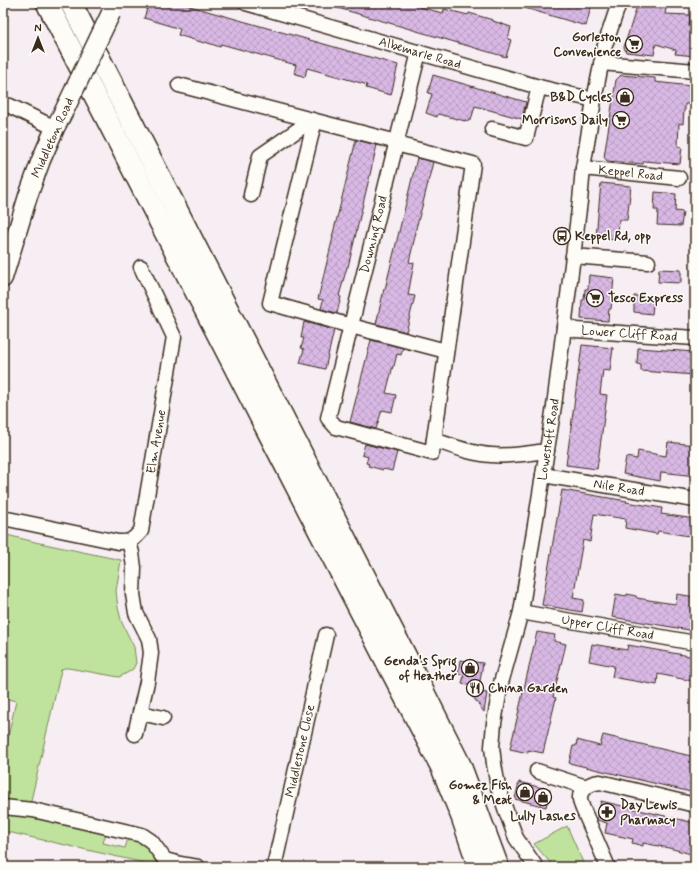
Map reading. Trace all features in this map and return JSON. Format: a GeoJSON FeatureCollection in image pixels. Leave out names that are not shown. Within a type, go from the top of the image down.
{"type":"FeatureCollection","features":[{"type":"Feature","properties":{"kind":"highway"},"geometry":{"type":"LineString","coordinates":[[48,3],[442,768],[462,817],[479,867]]}},
{"type":"Feature","properties":{"kind":"highway"},"geometry":{"type":"LineString","coordinates":[[71,3],[460,765],[498,867]]}},
{"type":"Feature","properties":{"kind":"main road","name":"Middleton Road"},"geometry":{"type":"LineString","coordinates":[[3,278],[28,196],[41,160],[113,8]]}},
{"type":"Feature","properties":{"kind":"street","name":"Albemarle Road"},"geometry":{"type":"LineString","coordinates":[[246,3],[539,87],[594,100]]}},
{"type":"Feature","properties":{"kind":"street","name":"Lowestoft Road"},"geometry":{"type":"LineString","coordinates":[[536,867],[516,838],[498,788],[492,747],[494,723],[501,683],[521,612],[544,475],[554,406],[583,168],[594,100],[605,45],[619,3]]}},
{"type":"Feature","properties":{"kind":"street","name":"Downing Road"},"geometry":{"type":"LineString","coordinates":[[419,52],[328,418],[336,428],[432,453],[434,440]]}},
{"type":"Feature","properties":{"kind":"street"},"geometry":{"type":"LineString","coordinates":[[601,62],[695,72]]}},
{"type":"Feature","properties":{"kind":"street"},"geometry":{"type":"LineString","coordinates":[[179,85],[473,164],[434,440],[491,456],[511,456],[547,451]]}},
{"type":"Feature","properties":{"kind":"street"},"geometry":{"type":"LineString","coordinates":[[492,129],[526,138],[539,87]]}},
{"type":"Feature","properties":{"kind":"street"},"geometry":{"type":"LineString","coordinates":[[3,105],[10,106],[55,128]]}},
{"type":"Feature","properties":{"kind":"street"},"geometry":{"type":"LineString","coordinates":[[250,195],[260,156],[312,120]]}},
{"type":"Feature","properties":{"kind":"street"},"geometry":{"type":"LineString","coordinates":[[312,120],[313,128],[270,303],[446,351]]}},
{"type":"Feature","properties":{"kind":"street","name":"Keppel Road"},"geometry":{"type":"LineString","coordinates":[[583,168],[679,178]]}},
{"type":"Feature","properties":{"kind":"street"},"geometry":{"type":"LineString","coordinates":[[573,256],[648,262]]}},
{"type":"Feature","properties":{"kind":"street","name":"Elm Avenue"},"geometry":{"type":"LineString","coordinates":[[129,542],[141,531],[174,337],[141,267]]}},
{"type":"Feature","properties":{"kind":"street","name":"Lower Cliff Road"},"geometry":{"type":"LineString","coordinates":[[564,326],[576,330],[695,338]]}},
{"type":"Feature","properties":{"kind":"street","name":"Nile Road"},"geometry":{"type":"LineString","coordinates":[[544,475],[695,500]]}},
{"type":"Feature","properties":{"kind":"street"},"geometry":{"type":"LineString","coordinates":[[3,518],[118,542],[129,542],[134,568],[133,594],[136,613],[149,639],[151,653],[147,682],[136,734]]}},
{"type":"Feature","properties":{"kind":"street","name":"Upper Cliff Road"},"geometry":{"type":"LineString","coordinates":[[521,612],[695,643]]}},
{"type":"Feature","properties":{"kind":"street","name":"Middlestone Close"},"geometry":{"type":"LineString","coordinates":[[274,867],[326,635]]}},
{"type":"Feature","properties":{"kind":"street"},"geometry":{"type":"LineString","coordinates":[[141,713],[163,718]]}},
{"type":"Feature","properties":{"kind":"street"},"geometry":{"type":"LineString","coordinates":[[537,771],[583,790]]}},
{"type":"Feature","properties":{"kind":"street"},"geometry":{"type":"LineString","coordinates":[[608,867],[580,800],[583,790],[592,783],[600,782],[695,805]]}},
{"type":"Feature","properties":{"kind":"street"},"geometry":{"type":"LineString","coordinates":[[3,807],[33,810],[142,835],[151,841],[166,860],[198,867]]}},
{"type":"Feature","properties":{"kind":"green space"},"geometry":{"type":"Polygon","coordinates":[[[3,534],[121,560],[116,591],[118,608],[122,623],[134,647],[136,663],[133,669],[119,677],[68,668],[61,670],[30,805],[3,803],[3,759],[16,701],[3,698],[3,534]]]}},
{"type":"Feature","properties":{"kind":"green space"},"geometry":{"type":"Polygon","coordinates":[[[3,810],[107,830],[103,843],[125,848],[129,835],[144,844],[158,866],[3,831],[3,810]]]}},
{"type":"Feature","properties":{"kind":"green space"},"geometry":{"type":"Polygon","coordinates":[[[567,826],[585,867],[554,867],[534,844],[567,826]]]}},
{"type":"Feature","properties":{"kind":"building"},"geometry":{"type":"Polygon","coordinates":[[[149,3],[179,3],[398,65],[391,95],[366,88],[367,85],[361,83],[307,68],[305,77],[294,73],[296,65],[221,44],[220,47],[178,35],[180,29],[144,18],[149,3]]]}},
{"type":"Feature","properties":{"kind":"building"},"geometry":{"type":"Polygon","coordinates":[[[331,3],[413,3],[420,5],[419,7],[443,13],[444,9],[468,15],[469,13],[511,27],[508,39],[511,40],[506,57],[331,6],[331,3]]]}},
{"type":"Feature","properties":{"kind":"building"},"geometry":{"type":"Polygon","coordinates":[[[519,3],[592,3],[586,26],[518,6],[519,3]]]}},
{"type":"Feature","properties":{"kind":"building"},"geometry":{"type":"Polygon","coordinates":[[[638,3],[667,3],[665,14],[690,15],[689,27],[695,28],[695,56],[675,54],[676,50],[656,44],[654,55],[626,52],[624,47],[638,3]]]}},
{"type":"Feature","properties":{"kind":"building"},"geometry":{"type":"Polygon","coordinates":[[[433,75],[526,102],[522,119],[475,106],[471,120],[469,121],[438,114],[437,117],[426,113],[432,94],[428,93],[433,75]]]}},
{"type":"Feature","properties":{"kind":"building"},"geometry":{"type":"Polygon","coordinates":[[[621,75],[655,78],[655,82],[691,86],[689,104],[685,104],[683,124],[679,123],[678,146],[682,147],[680,164],[644,161],[643,164],[607,161],[604,157],[616,80],[621,75]]]}},
{"type":"Feature","properties":{"kind":"building"},"geometry":{"type":"Polygon","coordinates":[[[356,140],[377,145],[348,267],[339,296],[341,297],[337,313],[321,309],[323,300],[318,299],[356,140]]]}},
{"type":"Feature","properties":{"kind":"building"},"geometry":{"type":"Polygon","coordinates":[[[417,158],[433,162],[409,262],[414,263],[408,295],[415,296],[406,332],[376,324],[417,158]]]}},
{"type":"Feature","properties":{"kind":"building"},"geometry":{"type":"Polygon","coordinates":[[[601,183],[631,186],[627,220],[619,220],[618,237],[615,237],[614,240],[596,237],[601,183]]]}},
{"type":"Feature","properties":{"kind":"building"},"geometry":{"type":"Polygon","coordinates":[[[655,192],[676,194],[675,211],[683,212],[681,226],[657,225],[658,210],[654,210],[655,192]]]}},
{"type":"Feature","properties":{"kind":"building"},"geometry":{"type":"Polygon","coordinates":[[[659,269],[681,270],[681,283],[658,282],[659,269]]]}},
{"type":"Feature","properties":{"kind":"building","name":"Tesco Express"},"geometry":{"type":"Polygon","coordinates":[[[589,275],[614,278],[611,309],[609,309],[608,321],[581,319],[582,300],[584,300],[585,289],[588,289],[589,275]]]}},
{"type":"Feature","properties":{"kind":"building"},"geometry":{"type":"Polygon","coordinates":[[[634,296],[654,297],[652,314],[634,312],[634,296]]]}},
{"type":"Feature","properties":{"kind":"building"},"geometry":{"type":"Polygon","coordinates":[[[304,322],[334,330],[325,369],[300,363],[304,349],[301,348],[304,338],[301,338],[304,322]]]}},
{"type":"Feature","properties":{"kind":"building"},"geometry":{"type":"Polygon","coordinates":[[[371,340],[403,348],[401,355],[397,354],[386,393],[396,395],[392,412],[382,410],[376,429],[350,422],[371,340]]]}},
{"type":"Feature","properties":{"kind":"building"},"geometry":{"type":"Polygon","coordinates":[[[582,345],[613,348],[610,371],[603,370],[600,394],[607,395],[597,469],[566,465],[582,345]]]}},
{"type":"Feature","properties":{"kind":"building"},"geometry":{"type":"Polygon","coordinates":[[[638,348],[695,352],[695,375],[641,371],[641,365],[637,364],[638,348]]]}},
{"type":"Feature","properties":{"kind":"building"},"geometry":{"type":"Polygon","coordinates":[[[668,442],[695,445],[695,476],[661,472],[660,481],[623,474],[626,457],[637,459],[638,451],[666,456],[668,442]]]}},
{"type":"Feature","properties":{"kind":"building"},"geometry":{"type":"Polygon","coordinates":[[[365,444],[397,452],[392,471],[368,466],[369,464],[366,463],[368,457],[362,455],[365,444]]]}},
{"type":"Feature","properties":{"kind":"building"},"geometry":{"type":"Polygon","coordinates":[[[562,490],[662,508],[661,514],[695,519],[695,537],[658,531],[657,534],[625,528],[626,519],[594,514],[590,542],[583,540],[573,598],[584,600],[582,612],[542,605],[562,490]]]}},
{"type":"Feature","properties":{"kind":"building"},"geometry":{"type":"Polygon","coordinates":[[[616,594],[626,596],[627,594],[636,596],[637,598],[676,604],[677,594],[695,597],[695,631],[612,617],[616,594]]]}},
{"type":"Feature","properties":{"kind":"building"},"geometry":{"type":"Polygon","coordinates":[[[537,632],[555,635],[554,641],[566,644],[553,697],[556,698],[543,753],[528,750],[528,753],[510,749],[537,632]]]}},
{"type":"Feature","properties":{"kind":"building"},"geometry":{"type":"Polygon","coordinates":[[[592,644],[627,650],[628,645],[695,657],[695,675],[693,674],[692,681],[658,674],[657,685],[612,677],[614,666],[589,661],[592,644]]]}},
{"type":"Feature","properties":{"kind":"building","name":"Genda's Sprig of Heather"},"geometry":{"type":"Polygon","coordinates":[[[460,660],[483,663],[479,687],[462,684],[464,675],[458,674],[460,660]]]}},
{"type":"Feature","properties":{"kind":"building"},"geometry":{"type":"Polygon","coordinates":[[[468,690],[487,693],[484,712],[468,690]]]}},
{"type":"Feature","properties":{"kind":"building"},"geometry":{"type":"Polygon","coordinates":[[[603,735],[695,757],[695,793],[569,763],[573,746],[576,746],[577,740],[600,746],[603,735]]]}},
{"type":"Feature","properties":{"kind":"building"},"geometry":{"type":"Polygon","coordinates":[[[519,782],[550,790],[546,807],[515,799],[519,782]]]}},
{"type":"Feature","properties":{"kind":"building"},"geometry":{"type":"Polygon","coordinates":[[[601,801],[695,823],[695,855],[643,843],[643,846],[632,843],[633,839],[605,833],[607,823],[597,820],[601,801]]]}},
{"type":"Feature","properties":{"kind":"place","name":"Gorleston Convenience"},"geometry":{"type":"Point","coordinates":[634,44]}},
{"type":"Feature","properties":{"kind":"place","name":"B&D Cycles"},"geometry":{"type":"Point","coordinates":[625,97]}},
{"type":"Feature","properties":{"kind":"place","name":"Morrisons Daily"},"geometry":{"type":"Point","coordinates":[621,120]}},
{"type":"Feature","properties":{"kind":"place","name":"Keppel Rd, opp"},"geometry":{"type":"Point","coordinates":[562,236]}},
{"type":"Feature","properties":{"kind":"place","name":"Tesco Express"},"geometry":{"type":"Point","coordinates":[595,298]}},
{"type":"Feature","properties":{"kind":"place","name":"Genda's Sprig of Heather"},"geometry":{"type":"Point","coordinates":[470,668]}},
{"type":"Feature","properties":{"kind":"place","name":"China Garden"},"geometry":{"type":"Point","coordinates":[475,688]}},
{"type":"Feature","properties":{"kind":"place","name":"Gomez Fish & Meat"},"geometry":{"type":"Point","coordinates":[525,792]}},
{"type":"Feature","properties":{"kind":"place","name":"Lully Lashes"},"geometry":{"type":"Point","coordinates":[543,797]}},
{"type":"Feature","properties":{"kind":"place","name":"Day Lewis Pharmacy"},"geometry":{"type":"Point","coordinates":[607,812]}}]}
